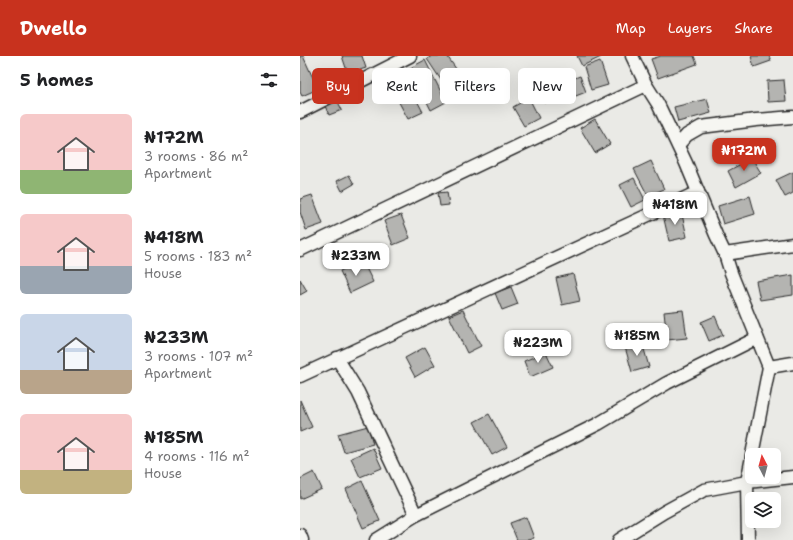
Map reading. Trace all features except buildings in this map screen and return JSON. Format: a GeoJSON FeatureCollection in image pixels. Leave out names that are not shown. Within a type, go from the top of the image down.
{"type":"FeatureCollection","features":[{"type":"Feature","properties":{"kind":"street"},"geometry":{"type":"LineString","coordinates":[[300,112],[410,56]]}},
{"type":"Feature","properties":{"kind":"street"},"geometry":{"type":"LineString","coordinates":[[632,56],[678,145],[716,235],[726,254],[731,274],[769,367],[754,448]]}},
{"type":"Feature","properties":{"kind":"street"},"geometry":{"type":"LineString","coordinates":[[300,250],[646,85]]}},
{"type":"Feature","properties":{"kind":"street"},"geometry":{"type":"LineString","coordinates":[[678,145],[687,135],[701,127],[793,117]]}},
{"type":"Feature","properties":{"kind":"street"},"geometry":{"type":"LineString","coordinates":[[300,376],[698,192]]}},
{"type":"Feature","properties":{"kind":"street"},"geometry":{"type":"LineString","coordinates":[[726,254],[793,244]]}},
{"type":"Feature","properties":{"kind":"street"},"geometry":{"type":"LineString","coordinates":[[376,540],[416,515],[598,424],[667,383],[757,338]]}},
{"type":"Feature","properties":{"kind":"street"},"geometry":{"type":"LineString","coordinates":[[337,358],[358,392],[416,515]]}},
{"type":"Feature","properties":{"kind":"street"},"geometry":{"type":"LineString","coordinates":[[769,367],[793,363]]}},
{"type":"Feature","properties":{"kind":"street"},"geometry":{"type":"LineString","coordinates":[[781,478],[793,477]]}},
{"type":"Feature","properties":{"kind":"street"},"geometry":{"type":"LineString","coordinates":[[619,540],[664,512],[704,490],[745,482]]}},
{"type":"Feature","properties":{"kind":"street"},"geometry":{"type":"LineString","coordinates":[[747,484],[748,540]]}},
{"type":"Feature","properties":{"kind":"street"},"geometry":{"type":"LineString","coordinates":[[300,535],[302,540]]}}]}
